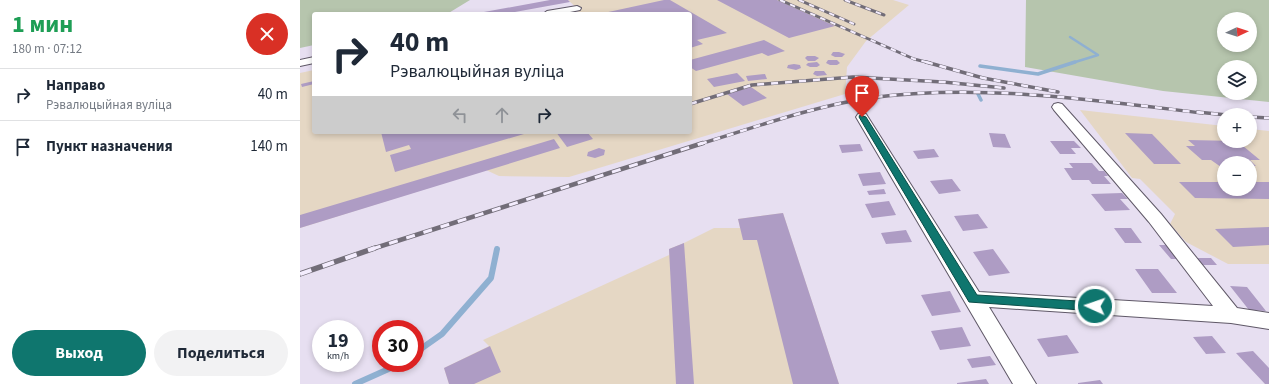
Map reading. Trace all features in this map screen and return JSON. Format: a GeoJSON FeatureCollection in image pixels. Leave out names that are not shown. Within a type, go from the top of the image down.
{"type":"FeatureCollection","features":[{"type":"Feature","properties":{"kind":"street"},"geometry":{"type":"LineString","coordinates":[[557,12],[577,8]]}},
{"type":"Feature","properties":{"kind":"street"},"geometry":{"type":"LineString","coordinates":[[300,63],[312,60]]}},
{"type":"Feature","properties":{"kind":"street"},"geometry":{"type":"LineString","coordinates":[[1058,107],[1155,218],[1231,315]]}},
{"type":"Feature","properties":{"kind":"street"},"geometry":{"type":"LineString","coordinates":[[862,117],[1025,384]]}},
{"type":"Feature","properties":{"kind":"street"},"geometry":{"type":"LineString","coordinates":[[973,299],[1231,315],[1269,320]]}},
{"type":"Feature","properties":{"kind":"shaded area"},"geometry":{"type":"Polygon","coordinates":[[[568,0],[893,0],[909,5],[866,41],[847,67],[845,94],[569,177],[499,176],[486,170],[300,228],[300,73],[312,70],[312,134],[692,134],[692,12],[575,12],[580,11],[568,0]]]}},
{"type":"Feature","properties":{"kind":"shaded area"},"geometry":{"type":"Polygon","coordinates":[[[1080,110],[1217,125],[1217,148],[1257,148],[1257,130],[1269,131],[1269,264],[1228,264],[1186,242],[1170,224],[1175,214],[1140,179],[1132,178],[1080,110]]]}},
{"type":"Feature","properties":{"kind":"shaded area"},"geometry":{"type":"Polygon","coordinates":[[[783,213],[839,384],[449,384],[444,368],[489,346],[483,340],[669,255],[669,249],[714,228],[740,228],[738,219],[783,213]]]}},
{"type":"Feature","properties":{"kind":"green space"},"geometry":{"type":"Polygon","coordinates":[[[300,0],[470,0],[450,12],[312,12],[312,45],[300,48],[300,0]]]}},
{"type":"Feature","properties":{"kind":"green space"},"geometry":{"type":"Polygon","coordinates":[[[1026,0],[1269,0],[1269,102],[1250,100],[1257,100],[1257,60],[1217,60],[1217,97],[1163,91],[1025,67],[1026,0]]]}},
{"type":"Feature","properties":{"kind":"building"},"geometry":{"type":"Polygon","coordinates":[[[550,0],[568,0],[570,2],[515,12],[484,12],[550,0]]]}},
{"type":"Feature","properties":{"kind":"building"},"geometry":{"type":"Polygon","coordinates":[[[670,0],[691,12],[608,12],[670,0]]]}},
{"type":"Feature","properties":{"kind":"building"},"geometry":{"type":"Polygon","coordinates":[[[717,0],[777,0],[835,26],[789,38],[717,0]]]}},
{"type":"Feature","properties":{"kind":"building"},"geometry":{"type":"Polygon","coordinates":[[[692,13],[727,33],[697,40],[703,44],[692,47],[692,13]]]}},
{"type":"Feature","properties":{"kind":"building"},"geometry":{"type":"Polygon","coordinates":[[[764,40],[785,51],[768,56],[762,53],[696,71],[692,68],[692,59],[764,40]]]}},
{"type":"Feature","properties":{"kind":"building"},"geometry":{"type":"Polygon","coordinates":[[[833,52],[845,54],[842,57],[835,57],[831,55],[833,52]]]}},
{"type":"Feature","properties":{"kind":"building"},"geometry":{"type":"Polygon","coordinates":[[[807,56],[815,56],[819,58],[815,61],[808,61],[805,58],[807,56]]]}},
{"type":"Feature","properties":{"kind":"building"},"geometry":{"type":"Polygon","coordinates":[[[828,60],[837,60],[840,63],[837,65],[830,65],[826,63],[828,60]]]}},
{"type":"Feature","properties":{"kind":"building"},"geometry":{"type":"Polygon","coordinates":[[[817,62],[820,65],[817,67],[810,67],[806,65],[808,63],[817,62]]]}},
{"type":"Feature","properties":{"kind":"building"},"geometry":{"type":"Polygon","coordinates":[[[788,65],[800,65],[801,68],[796,70],[787,68],[788,65]]]}},
{"type":"Feature","properties":{"kind":"building"},"geometry":{"type":"Polygon","coordinates":[[[815,71],[824,71],[827,75],[817,76],[813,74],[815,71]]]}},
{"type":"Feature","properties":{"kind":"building"},"geometry":{"type":"Polygon","coordinates":[[[737,73],[745,81],[714,87],[707,79],[737,73]]]}},
{"type":"Feature","properties":{"kind":"building"},"geometry":{"type":"Polygon","coordinates":[[[765,74],[767,79],[748,81],[746,76],[765,74]]]}},
{"type":"Feature","properties":{"kind":"building"},"geometry":{"type":"Polygon","coordinates":[[[312,81],[312,84],[302,87],[301,84],[312,81]]]}},
{"type":"Feature","properties":{"kind":"building"},"geometry":{"type":"Polygon","coordinates":[[[751,87],[767,98],[743,106],[727,94],[751,87]]]}},
{"type":"Feature","properties":{"kind":"building"},"geometry":{"type":"Polygon","coordinates":[[[989,133],[1005,134],[1011,148],[993,147],[989,133]]]}},
{"type":"Feature","properties":{"kind":"building"},"geometry":{"type":"Polygon","coordinates":[[[1125,133],[1152,134],[1181,164],[1154,164],[1125,133]]]}},
{"type":"Feature","properties":{"kind":"building"},"geometry":{"type":"Polygon","coordinates":[[[382,134],[524,134],[395,172],[390,155],[411,149],[409,145],[386,152],[382,134]]]}},
{"type":"Feature","properties":{"kind":"building"},"geometry":{"type":"Polygon","coordinates":[[[557,134],[589,134],[593,139],[567,147],[557,134]]]}},
{"type":"Feature","properties":{"kind":"building"},"geometry":{"type":"Polygon","coordinates":[[[554,139],[560,148],[300,228],[300,215],[554,139]]]}},
{"type":"Feature","properties":{"kind":"building"},"geometry":{"type":"Polygon","coordinates":[[[1188,140],[1217,141],[1217,148],[1245,148],[1255,156],[1217,156],[1217,164],[1211,160],[1202,160],[1186,146],[1195,146],[1188,140]]]}},
{"type":"Feature","properties":{"kind":"building"},"geometry":{"type":"Polygon","coordinates":[[[1050,141],[1074,141],[1081,148],[1071,148],[1076,154],[1060,154],[1050,141]]]}},
{"type":"Feature","properties":{"kind":"building"},"geometry":{"type":"Polygon","coordinates":[[[860,144],[863,151],[842,153],[839,145],[860,144]]]}},
{"type":"Feature","properties":{"kind":"building"},"geometry":{"type":"Polygon","coordinates":[[[599,148],[605,150],[604,155],[595,158],[587,156],[588,152],[599,148]]]}},
{"type":"Feature","properties":{"kind":"building"},"geometry":{"type":"Polygon","coordinates":[[[934,149],[939,157],[918,159],[913,151],[934,149]]]}},
{"type":"Feature","properties":{"kind":"building"},"geometry":{"type":"Polygon","coordinates":[[[1069,163],[1092,163],[1099,171],[1104,171],[1108,176],[1104,176],[1111,184],[1092,184],[1089,180],[1072,180],[1064,168],[1073,168],[1069,163]]]}},
{"type":"Feature","properties":{"kind":"building"},"geometry":{"type":"Polygon","coordinates":[[[880,172],[886,184],[863,186],[858,174],[880,172]]]}},
{"type":"Feature","properties":{"kind":"building"},"geometry":{"type":"Polygon","coordinates":[[[952,179],[961,191],[939,194],[930,181],[952,179]]]}},
{"type":"Feature","properties":{"kind":"building"},"geometry":{"type":"Polygon","coordinates":[[[1179,182],[1217,182],[1217,196],[1257,196],[1257,182],[1269,182],[1269,199],[1195,198],[1179,182]]]}},
{"type":"Feature","properties":{"kind":"building"},"geometry":{"type":"Polygon","coordinates":[[[884,189],[886,194],[869,195],[867,191],[884,189]]]}},
{"type":"Feature","properties":{"kind":"building"},"geometry":{"type":"Polygon","coordinates":[[[1122,193],[1128,199],[1120,199],[1130,210],[1105,211],[1091,194],[1122,193]]]}},
{"type":"Feature","properties":{"kind":"building"},"geometry":{"type":"Polygon","coordinates":[[[889,201],[896,215],[872,218],[865,204],[889,201]]]}},
{"type":"Feature","properties":{"kind":"building"},"geometry":{"type":"Polygon","coordinates":[[[783,213],[839,384],[793,384],[757,240],[743,240],[738,219],[783,213]]]}},
{"type":"Feature","properties":{"kind":"building"},"geometry":{"type":"Polygon","coordinates":[[[978,214],[988,228],[963,231],[954,216],[978,214]]]}},
{"type":"Feature","properties":{"kind":"building"},"geometry":{"type":"Polygon","coordinates":[[[1269,227],[1269,245],[1233,247],[1215,229],[1269,227]]]}},
{"type":"Feature","properties":{"kind":"building"},"geometry":{"type":"Polygon","coordinates":[[[1114,228],[1131,228],[1142,243],[1125,243],[1114,228]]]}},
{"type":"Feature","properties":{"kind":"building"},"geometry":{"type":"Polygon","coordinates":[[[906,230],[912,242],[886,244],[881,233],[906,230]]]}},
{"type":"Feature","properties":{"kind":"building"},"geometry":{"type":"Polygon","coordinates":[[[684,243],[694,384],[676,384],[669,249],[684,243]]]}},
{"type":"Feature","properties":{"kind":"building"},"geometry":{"type":"Polygon","coordinates":[[[1159,245],[1169,245],[1182,259],[1171,259],[1159,245]]]}},
{"type":"Feature","properties":{"kind":"building"},"geometry":{"type":"Polygon","coordinates":[[[993,249],[1010,273],[989,276],[973,252],[993,249]]]}},
{"type":"Feature","properties":{"kind":"building"},"geometry":{"type":"Polygon","coordinates":[[[1196,258],[1211,258],[1217,265],[1202,265],[1196,258]]]}},
{"type":"Feature","properties":{"kind":"building"},"geometry":{"type":"Polygon","coordinates":[[[1135,269],[1158,269],[1177,293],[1152,293],[1135,269]]]}},
{"type":"Feature","properties":{"kind":"building"},"geometry":{"type":"Polygon","coordinates":[[[1230,286],[1247,287],[1266,311],[1249,310],[1230,286]]]}},
{"type":"Feature","properties":{"kind":"building"},"geometry":{"type":"Polygon","coordinates":[[[950,291],[961,312],[932,316],[921,295],[950,291]]]}},
{"type":"Feature","properties":{"kind":"building"},"geometry":{"type":"Polygon","coordinates":[[[962,327],[971,346],[940,350],[931,331],[962,327]]]}},
{"type":"Feature","properties":{"kind":"building"},"geometry":{"type":"Polygon","coordinates":[[[1067,335],[1079,353],[1048,357],[1037,339],[1067,335]]]}},
{"type":"Feature","properties":{"kind":"building"},"geometry":{"type":"Polygon","coordinates":[[[1212,336],[1226,353],[1206,354],[1193,337],[1212,336]]]}},
{"type":"Feature","properties":{"kind":"building"},"geometry":{"type":"Polygon","coordinates":[[[490,346],[501,372],[474,384],[449,384],[444,368],[490,346]]]}},
{"type":"Feature","properties":{"kind":"building"},"geometry":{"type":"Polygon","coordinates":[[[1253,351],[1269,368],[1269,384],[1265,384],[1236,353],[1253,351]]]}},
{"type":"Feature","properties":{"kind":"building"},"geometry":{"type":"Polygon","coordinates":[[[990,356],[996,365],[972,368],[967,359],[990,356]]]}},
{"type":"Feature","properties":{"kind":"building"},"geometry":{"type":"Polygon","coordinates":[[[986,379],[989,384],[957,384],[957,383],[986,379]]]}},
{"type":"Feature","properties":{"kind":"building"},"geometry":{"type":"Polygon","coordinates":[[[1100,380],[1103,384],[1078,384],[1078,383],[1100,380]]]}},
{"type":"Feature","properties":{"kind":"waterway"},"geometry":{"type":"LineString","coordinates":[[1070,37],[1098,55],[1072,63]]}},
{"type":"Feature","properties":{"kind":"waterway"},"geometry":{"type":"LineString","coordinates":[[980,66],[1038,74],[1075,62]]}},
{"type":"Feature","properties":{"kind":"waterway"},"geometry":{"type":"LineString","coordinates":[[978,94],[981,100]]}},
{"type":"Feature","properties":{"kind":"waterway"},"geometry":{"type":"LineString","coordinates":[[424,347],[442,334],[491,278],[497,249]]}},
{"type":"Feature","properties":{"kind":"waterway"},"geometry":{"type":"LineString","coordinates":[[355,384],[382,372]]}},
{"type":"Feature","properties":{"kind":"railway"},"geometry":{"type":"LineString","coordinates":[[780,0],[914,59],[926,62]]}},
{"type":"Feature","properties":{"kind":"railway"},"geometry":{"type":"LineString","coordinates":[[799,0],[854,24]]}},
{"type":"Feature","properties":{"kind":"railway"},"geometry":{"type":"LineString","coordinates":[[845,0],[884,15]]}},
{"type":"Feature","properties":{"kind":"railway"},"geometry":{"type":"LineString","coordinates":[[926,62],[930,63]]}},
{"type":"Feature","properties":{"kind":"railway"},"geometry":{"type":"LineString","coordinates":[[926,62],[983,78],[1058,92]]}},
{"type":"Feature","properties":{"kind":"railway"},"geometry":{"type":"LineString","coordinates":[[692,103],[752,85],[853,77],[943,82],[1004,88]]}},
{"type":"Feature","properties":{"kind":"railway"},"geometry":{"type":"LineString","coordinates":[[700,144],[784,118],[826,107],[869,98],[910,94],[952,92],[1036,95],[1202,113]]}},
{"type":"Feature","properties":{"kind":"railway"},"geometry":{"type":"LineString","coordinates":[[1197,112],[1217,114]]}},
{"type":"Feature","properties":{"kind":"railway"},"geometry":{"type":"LineString","coordinates":[[1257,117],[1269,118]]}},
{"type":"Feature","properties":{"kind":"railway"},"geometry":{"type":"LineString","coordinates":[[374,249],[703,143]]}},
{"type":"Feature","properties":{"kind":"railway"},"geometry":{"type":"LineString","coordinates":[[300,274],[374,249]]}},
{"type":"Feature","properties":{"kind":"route"},"geometry":{"type":"LineString","coordinates":[[862,117],[973,299],[1095,306]]}}]}
